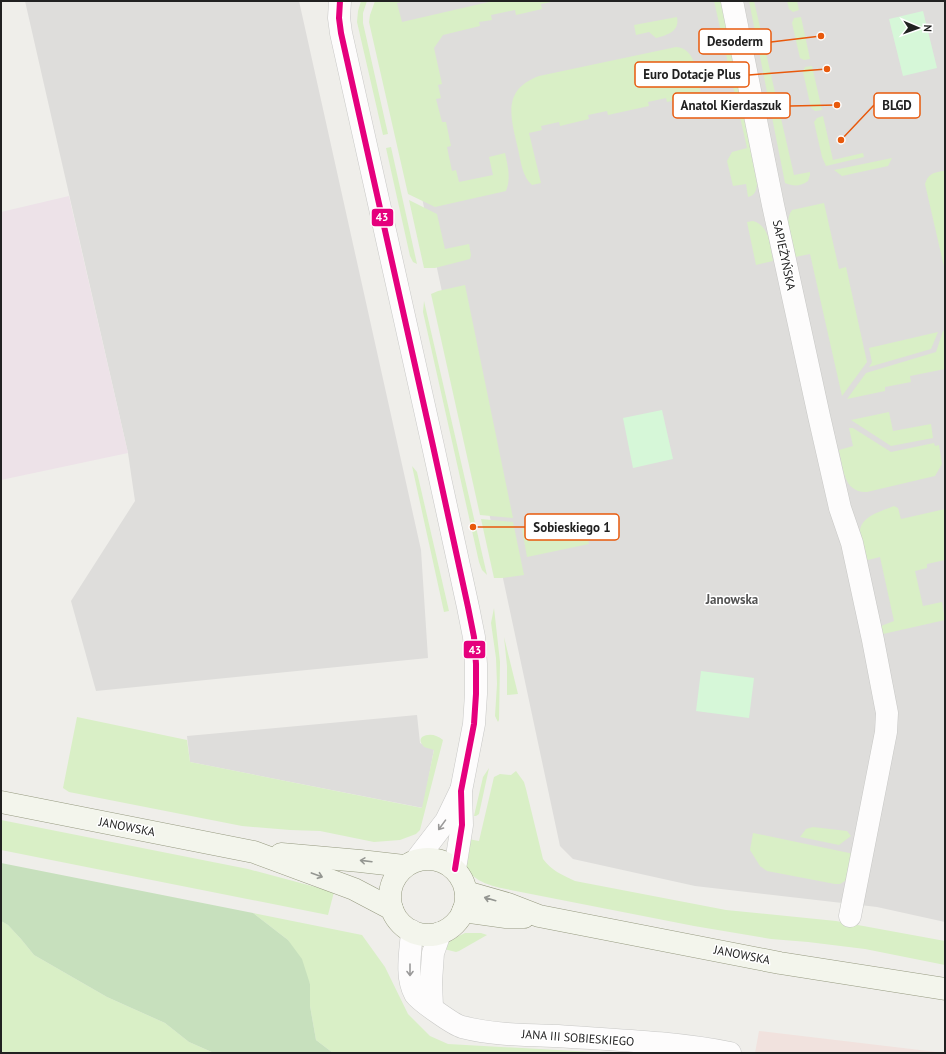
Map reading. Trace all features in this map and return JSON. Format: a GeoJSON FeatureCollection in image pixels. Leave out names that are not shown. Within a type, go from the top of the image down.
{"type":"FeatureCollection","features":[{"type":"Feature","properties":{"kind":"main road","name":"JANOWSKA"},"geometry":{"type":"LineString","coordinates":[[1,802],[254,852],[360,861],[410,863]]}},
{"type":"Feature","properties":{"kind":"main road","name":"JANOWSKA"},"geometry":{"type":"LineString","coordinates":[[254,852],[354,889],[392,909]]}},
{"type":"Feature","properties":{"kind":"main road"},"geometry":{"type":"LineString","coordinates":[[426,858],[436,859],[446,863],[454,869],[462,879],[465,902],[456,922],[446,931],[426,935],[412,931],[400,922],[392,909],[390,902],[391,886],[399,872],[410,863],[426,858]]}},
{"type":"Feature","properties":{"kind":"main road","name":"JANOWSKA"},"geometry":{"type":"LineString","coordinates":[[465,902],[506,917],[539,916],[780,963],[945,989]]}},
{"type":"Feature","properties":{"kind":"street"},"geometry":{"type":"LineString","coordinates":[[340,1],[339,18],[341,33],[474,638],[476,664],[474,724],[461,791],[462,825],[454,869]]}},
{"type":"Feature","properties":{"kind":"street","name":"SAPIEŻYŃSKA"},"geometry":{"type":"LineString","coordinates":[[732,1],[774,213],[840,508],[852,542],[887,713],[887,723],[850,916]]}},
{"type":"Feature","properties":{"kind":"street"},"geometry":{"type":"LineString","coordinates":[[410,863],[446,821],[461,791]]}},
{"type":"Feature","properties":{"kind":"street","name":"JANA III SOBIESKIEGO"},"geometry":{"type":"LineString","coordinates":[[412,931],[411,981],[416,994],[432,1008],[461,1027],[495,1033],[706,1048],[730,1053]]}},
{"type":"Feature","properties":{"kind":"street"},"geometry":{"type":"LineString","coordinates":[[432,1008],[431,982],[433,953],[440,933]]}},
{"type":"Feature","properties":{"kind":"shaded area"},"geometry":{"type":"Polygon","coordinates":[[[25,1],[299,1],[421,550],[428,658],[96,691],[71,601],[135,501],[128,453],[25,1]]]}},
{"type":"Feature","properties":{"kind":"shaded area"},"geometry":{"type":"Polygon","coordinates":[[[389,1],[945,1],[945,922],[877,907],[695,886],[573,859],[560,846],[382,10],[389,1]]]}},
{"type":"Feature","properties":{"kind":"shaded area"},"geometry":{"type":"Polygon","coordinates":[[[69,196],[128,453],[1,480],[1,212],[69,196]]]}},
{"type":"Feature","properties":{"kind":"shaded area"},"geometry":{"type":"Polygon","coordinates":[[[417,715],[420,743],[434,749],[423,808],[190,762],[187,736],[417,715]]]}},
{"type":"Feature","properties":{"kind":"shaded area"},"geometry":{"type":"Polygon","coordinates":[[[759,1031],[945,1053],[755,1053],[759,1031]]]}},
{"type":"Feature","properties":{"kind":"green space"},"geometry":{"type":"Polygon","coordinates":[[[361,1],[367,1],[363,13],[363,23],[388,134],[383,135],[357,22],[361,1]]]}},
{"type":"Feature","properties":{"kind":"green space"},"geometry":{"type":"Polygon","coordinates":[[[375,1],[405,1],[397,3],[402,22],[493,1],[556,1],[541,4],[542,9],[516,15],[515,10],[491,15],[492,20],[479,22],[480,26],[443,35],[434,48],[442,84],[438,85],[441,98],[436,99],[442,122],[446,122],[451,146],[447,147],[452,171],[456,170],[459,182],[493,175],[489,157],[505,153],[509,177],[506,191],[435,207],[408,194],[369,22],[375,1]]]}},
{"type":"Feature","properties":{"kind":"green space"},"geometry":{"type":"Polygon","coordinates":[[[714,1],[721,1],[757,183],[755,192],[748,197],[746,184],[733,186],[727,161],[732,152],[747,148],[714,1]]]}},
{"type":"Feature","properties":{"kind":"green space"},"geometry":{"type":"Polygon","coordinates":[[[749,1],[754,1],[794,175],[810,172],[808,181],[800,185],[785,183],[749,1]]]}},
{"type":"Feature","properties":{"kind":"green space"},"geometry":{"type":"Polygon","coordinates":[[[787,1],[797,1],[799,10],[793,12],[789,9],[787,1]]]}},
{"type":"Feature","properties":{"kind":"green space"},"geometry":{"type":"Polygon","coordinates":[[[923,11],[937,68],[903,76],[889,19],[923,11]]]}},
{"type":"Feature","properties":{"kind":"green space"},"geometry":{"type":"Polygon","coordinates":[[[677,17],[677,26],[669,34],[656,38],[649,32],[636,35],[634,25],[677,17]]]}},
{"type":"Feature","properties":{"kind":"green space"},"geometry":{"type":"Polygon","coordinates":[[[801,17],[810,59],[804,60],[800,58],[792,23],[794,18],[801,17]]]}},
{"type":"Feature","properties":{"kind":"green space"},"geometry":{"type":"Polygon","coordinates":[[[676,47],[683,49],[692,58],[697,72],[701,94],[667,102],[666,98],[648,102],[649,106],[608,115],[607,111],[588,115],[589,119],[560,126],[559,122],[541,126],[542,130],[529,133],[541,183],[532,185],[522,168],[513,126],[512,106],[514,97],[519,89],[527,82],[539,76],[676,47]]]}},
{"type":"Feature","properties":{"kind":"green space"},"geometry":{"type":"Polygon","coordinates":[[[812,66],[822,110],[815,111],[811,108],[803,72],[805,67],[812,66]]]}},
{"type":"Feature","properties":{"kind":"green space"},"geometry":{"type":"Polygon","coordinates":[[[823,116],[833,160],[863,153],[864,157],[826,166],[822,157],[814,122],[817,118],[823,116]]]}},
{"type":"Feature","properties":{"kind":"green space"},"geometry":{"type":"Polygon","coordinates":[[[391,147],[417,264],[413,262],[410,256],[386,148],[391,147]]]}},
{"type":"Feature","properties":{"kind":"green space"},"geometry":{"type":"Polygon","coordinates":[[[892,158],[888,166],[842,176],[834,170],[892,158]]]}},
{"type":"Feature","properties":{"kind":"green space"},"geometry":{"type":"Polygon","coordinates":[[[945,171],[945,271],[925,184],[931,174],[945,171]]]}},
{"type":"Feature","properties":{"kind":"green space"},"geometry":{"type":"Polygon","coordinates":[[[409,200],[437,214],[445,249],[469,244],[471,255],[470,259],[435,268],[424,268],[409,200]]]}},
{"type":"Feature","properties":{"kind":"green space"},"geometry":{"type":"Polygon","coordinates":[[[824,203],[839,269],[846,267],[867,362],[842,396],[810,254],[795,257],[788,226],[789,215],[792,210],[824,203]]]}},
{"type":"Feature","properties":{"kind":"green space"},"geometry":{"type":"Polygon","coordinates":[[[753,221],[763,227],[766,232],[770,243],[773,261],[756,265],[747,222],[753,221]]]}},
{"type":"Feature","properties":{"kind":"green space"},"geometry":{"type":"Polygon","coordinates":[[[465,285],[513,518],[480,515],[431,294],[465,285]]]}},
{"type":"Feature","properties":{"kind":"green space"},"geometry":{"type":"Polygon","coordinates":[[[424,301],[487,575],[482,570],[479,562],[423,312],[424,301]]]}},
{"type":"Feature","properties":{"kind":"green space"},"geometry":{"type":"Polygon","coordinates":[[[945,330],[945,369],[910,376],[911,382],[885,387],[885,391],[847,399],[866,373],[936,352],[943,331],[945,330]]]}},
{"type":"Feature","properties":{"kind":"green space"},"geometry":{"type":"Polygon","coordinates":[[[938,332],[931,349],[869,367],[872,362],[869,348],[938,332]]]}},
{"type":"Feature","properties":{"kind":"green space"},"geometry":{"type":"Polygon","coordinates":[[[662,410],[673,459],[633,468],[623,418],[662,410]]]}},
{"type":"Feature","properties":{"kind":"green space"},"geometry":{"type":"Polygon","coordinates":[[[889,412],[893,431],[931,424],[933,438],[891,446],[851,420],[889,412]]]}},
{"type":"Feature","properties":{"kind":"green space"},"geometry":{"type":"Polygon","coordinates":[[[849,428],[853,428],[891,452],[934,443],[935,446],[939,445],[942,464],[935,476],[867,492],[859,491],[849,484],[846,478],[843,471],[839,450],[853,446],[849,428]]]}},
{"type":"Feature","properties":{"kind":"green space"},"geometry":{"type":"Polygon","coordinates":[[[412,466],[417,472],[449,611],[444,612],[412,466]]]}},
{"type":"Feature","properties":{"kind":"green space"},"geometry":{"type":"Polygon","coordinates":[[[894,506],[898,508],[901,519],[945,509],[945,560],[927,564],[927,568],[915,571],[923,606],[942,602],[945,620],[882,634],[881,626],[894,621],[880,557],[868,560],[865,558],[860,531],[864,521],[868,518],[878,512],[894,506]]]}},
{"type":"Feature","properties":{"kind":"green space"},"geometry":{"type":"Polygon","coordinates":[[[583,517],[589,544],[527,557],[522,529],[583,517]]]}},
{"type":"Feature","properties":{"kind":"green space"},"geometry":{"type":"Polygon","coordinates":[[[481,519],[513,522],[524,575],[494,578],[481,519]]]}},
{"type":"Feature","properties":{"kind":"green space"},"geometry":{"type":"Polygon","coordinates":[[[494,608],[500,662],[498,722],[495,716],[497,684],[496,658],[491,623],[494,608]]]}},
{"type":"Feature","properties":{"kind":"green space"},"geometry":{"type":"Polygon","coordinates":[[[504,637],[518,694],[507,695],[507,666],[504,637]]]}},
{"type":"Feature","properties":{"kind":"green space"},"geometry":{"type":"Polygon","coordinates":[[[701,671],[754,678],[749,718],[696,711],[701,671]]]}},
{"type":"Feature","properties":{"kind":"green space"},"geometry":{"type":"Polygon","coordinates":[[[77,717],[187,740],[190,762],[422,808],[434,750],[424,747],[421,740],[422,737],[430,735],[436,736],[443,740],[420,830],[416,834],[400,840],[374,842],[320,831],[242,826],[69,792],[63,788],[77,717]]]}},
{"type":"Feature","properties":{"kind":"green space"},"geometry":{"type":"Polygon","coordinates":[[[489,768],[479,814],[474,816],[483,777],[489,768]]]}},
{"type":"Feature","properties":{"kind":"green space"},"geometry":{"type":"Polygon","coordinates":[[[516,771],[524,782],[543,859],[553,869],[575,881],[726,910],[836,921],[945,941],[945,965],[865,949],[771,939],[694,926],[501,888],[484,883],[474,877],[467,867],[466,861],[468,839],[479,841],[494,777],[500,774],[511,775],[516,771]]]}},
{"type":"Feature","properties":{"kind":"green space"},"geometry":{"type":"Polygon","coordinates":[[[1,820],[248,869],[334,892],[328,915],[1,850],[1,820]]]}},
{"type":"Feature","properties":{"kind":"green space"},"geometry":{"type":"Polygon","coordinates":[[[813,827],[847,831],[851,836],[839,845],[800,837],[806,829],[813,827]]]}},
{"type":"Feature","properties":{"kind":"green space"},"geometry":{"type":"Polygon","coordinates":[[[753,833],[854,854],[848,879],[840,884],[835,884],[767,871],[760,866],[750,850],[753,833]]]}},
{"type":"Feature","properties":{"kind":"green space"},"geometry":{"type":"Polygon","coordinates":[[[1,863],[253,913],[288,940],[302,959],[310,984],[310,1006],[316,1040],[333,1053],[214,1053],[189,1042],[165,1023],[107,997],[34,955],[8,925],[1,921],[1,863]]]}},
{"type":"Feature","properties":{"kind":"green space"},"geometry":{"type":"Polygon","coordinates":[[[253,913],[362,935],[385,967],[408,1014],[430,1036],[448,1044],[611,1053],[333,1053],[316,1040],[310,1006],[310,984],[288,940],[253,913]]]}},
{"type":"Feature","properties":{"kind":"green space"},"geometry":{"type":"Polygon","coordinates":[[[1,921],[8,925],[34,955],[107,997],[165,1023],[189,1042],[214,1053],[1,1053],[1,921]]]}},
{"type":"Feature","properties":{"kind":"green space"},"geometry":{"type":"Polygon","coordinates":[[[465,933],[481,933],[487,935],[456,952],[444,949],[450,941],[465,933]]]}},
{"type":"Feature","properties":{"kind":"transit line","name":"43"},"geometry":{"type":"LineString","coordinates":[[340,1],[339,18],[341,33],[474,637],[476,664],[474,724],[461,791],[462,825],[455,869]]}},
{"type":"Feature","properties":{"kind":"place","name":"Desoderm"},"geometry":{"type":"Point","coordinates":[821,36]}},
{"type":"Feature","properties":{"kind":"place","name":"Euro Dotacje Plus"},"geometry":{"type":"Point","coordinates":[827,69]}},
{"type":"Feature","properties":{"kind":"place","name":"Anatol Kierdaszuk"},"geometry":{"type":"Point","coordinates":[837,105]}},
{"type":"Feature","properties":{"kind":"place","name":"BLGD"},"geometry":{"type":"Point","coordinates":[841,140]}},
{"type":"Feature","properties":{"kind":"place","name":"Sobieskiego 1"},"geometry":{"type":"Point","coordinates":[473,527]}},
{"type":"Feature","properties":{"kind":"district","name":"Janowska"},"geometry":{"type":"Point","coordinates":[732,599]}}]}
